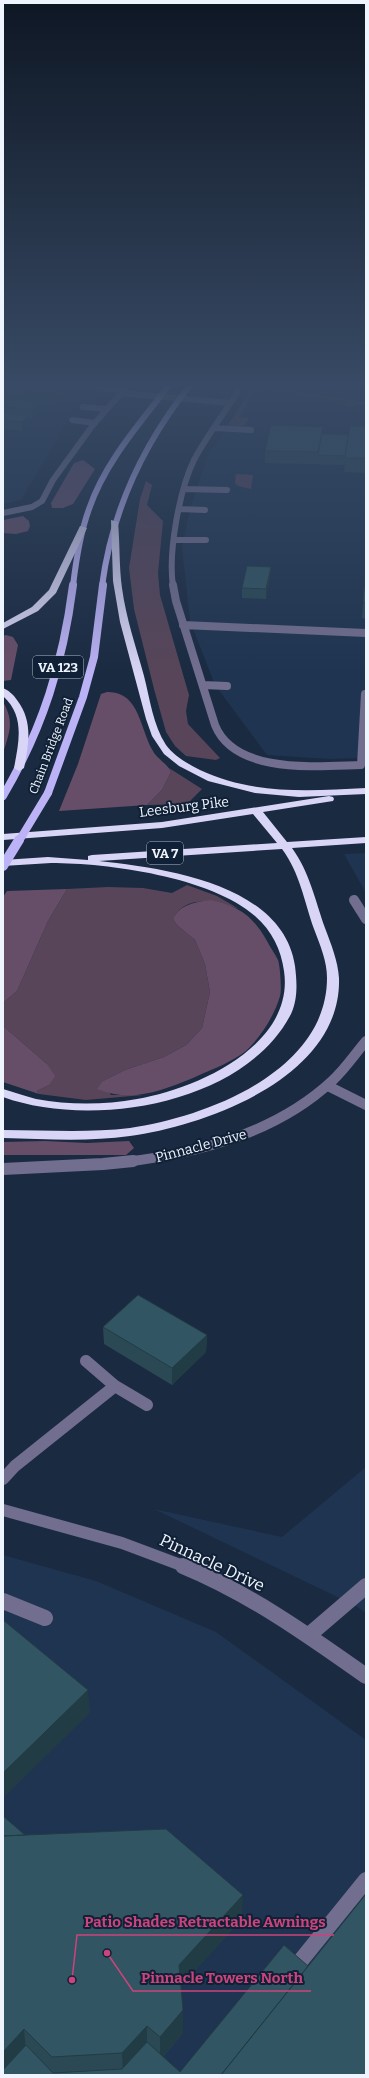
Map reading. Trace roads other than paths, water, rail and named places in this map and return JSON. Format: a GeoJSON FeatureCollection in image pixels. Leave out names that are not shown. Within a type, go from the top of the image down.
{"type":"FeatureCollection","features":[{"type":"Feature","properties":{"kind":"highway"},"geometry":{"type":"LineString","coordinates":[[114,522],[118,588],[128,633],[153,726],[161,744],[168,753],[180,764],[197,773],[238,788],[288,794],[366,792]]}},
{"type":"Feature","properties":{"kind":"highway"},"geometry":{"type":"LineString","coordinates":[[3,626],[35,609],[53,591],[83,528]]}},
{"type":"Feature","properties":{"kind":"highway"},"geometry":{"type":"LineString","coordinates":[[3,691],[11,697],[19,708],[25,722],[25,736],[19,768]]}},
{"type":"Feature","properties":{"kind":"highway","name":"Leesburg Pike"},"geometry":{"type":"LineString","coordinates":[[3,837],[162,825],[257,812],[366,792]]}},
{"type":"Feature","properties":{"kind":"highway"},"geometry":{"type":"LineString","coordinates":[[3,1134],[90,1135],[130,1132],[165,1126],[203,1115],[237,1101],[266,1084],[290,1066],[308,1048],[320,1029],[330,1006],[333,979],[329,958],[299,867],[257,812]]}},
{"type":"Feature","properties":{"kind":"highway","name":"VA 7"},"geometry":{"type":"LineString","coordinates":[[3,865],[48,860],[366,840]]}},
{"type":"Feature","properties":{"kind":"highway"},"geometry":{"type":"LineString","coordinates":[[3,1093],[40,1103],[74,1107],[138,1103],[182,1091],[211,1080],[238,1065],[261,1046],[277,1028],[284,1014],[293,987],[292,967],[285,947],[273,928],[262,917],[234,896],[203,884],[157,872],[99,864],[48,860]]}},
{"type":"Feature","properties":{"kind":"main road","name":"Chain Bridge Road"},"geometry":{"type":"LineString","coordinates":[[3,796],[19,768],[51,696],[66,636],[76,562],[83,528],[90,506],[103,481]]}},
{"type":"Feature","properties":{"kind":"main road","name":"Chain Bridge Road"},"geometry":{"type":"LineString","coordinates":[[3,865],[48,793],[76,719],[94,657],[106,556],[114,522],[130,481]]}},
{"type":"Feature","properties":{"kind":"street"},"geometry":{"type":"LineString","coordinates":[[3,513],[32,507],[42,501],[52,481]]}},
{"type":"Feature","properties":{"kind":"street"},"geometry":{"type":"LineString","coordinates":[[187,481],[179,508],[174,540],[172,578],[176,601],[183,625],[215,725],[222,739],[236,749],[268,762],[295,766],[361,764],[365,694]]}},
{"type":"Feature","properties":{"kind":"street"},"geometry":{"type":"LineString","coordinates":[[184,489],[228,490]]}},
{"type":"Feature","properties":{"kind":"street"},"geometry":{"type":"LineString","coordinates":[[179,508],[205,510]]}},
{"type":"Feature","properties":{"kind":"street"},"geometry":{"type":"LineString","coordinates":[[174,540],[206,540]]}},
{"type":"Feature","properties":{"kind":"street"},"geometry":{"type":"LineString","coordinates":[[183,625],[366,633]]}},
{"type":"Feature","properties":{"kind":"street"},"geometry":{"type":"LineString","coordinates":[[203,684],[227,686]]}},
{"type":"Feature","properties":{"kind":"street"},"geometry":{"type":"LineString","coordinates":[[354,900],[366,919]]}},
{"type":"Feature","properties":{"kind":"street","name":"Pinnacle Drive"},"geometry":{"type":"LineString","coordinates":[[3,1168],[86,1166],[138,1162],[200,1149],[266,1127],[284,1118],[328,1086],[352,1062],[366,1041]]}},
{"type":"Feature","properties":{"kind":"street"},"geometry":{"type":"LineString","coordinates":[[328,1086],[365,1103],[366,1105]]}},
{"type":"Feature","properties":{"kind":"street"},"geometry":{"type":"LineString","coordinates":[[86,1360],[115,1386],[147,1404]]}},
{"type":"Feature","properties":{"kind":"street"},"geometry":{"type":"LineString","coordinates":[[3,1479],[15,1466],[115,1386]]}},
{"type":"Feature","properties":{"kind":"street","name":"Pinnacle Drive"},"geometry":{"type":"LineString","coordinates":[[3,1510],[123,1544],[191,1569],[267,1608],[366,1676]]}},
{"type":"Feature","properties":{"kind":"street"},"geometry":{"type":"LineString","coordinates":[[309,1636],[366,1586]]}},
{"type":"Feature","properties":{"kind":"street"},"geometry":{"type":"LineString","coordinates":[[3,1601],[45,1618]]}},
{"type":"Feature","properties":{"kind":"street"},"geometry":{"type":"LineString","coordinates":[[298,1964],[353,1906],[366,1880]]}},
{"type":"Feature","properties":{"kind":"place","name":"Pinnacle Towers North"},"geometry":{"type":"Point","coordinates":[107,1953]}},
{"type":"Feature","properties":{"kind":"place","name":"Patio Shades Retractable Awnings"},"geometry":{"type":"Point","coordinates":[72,1980]}}]}
